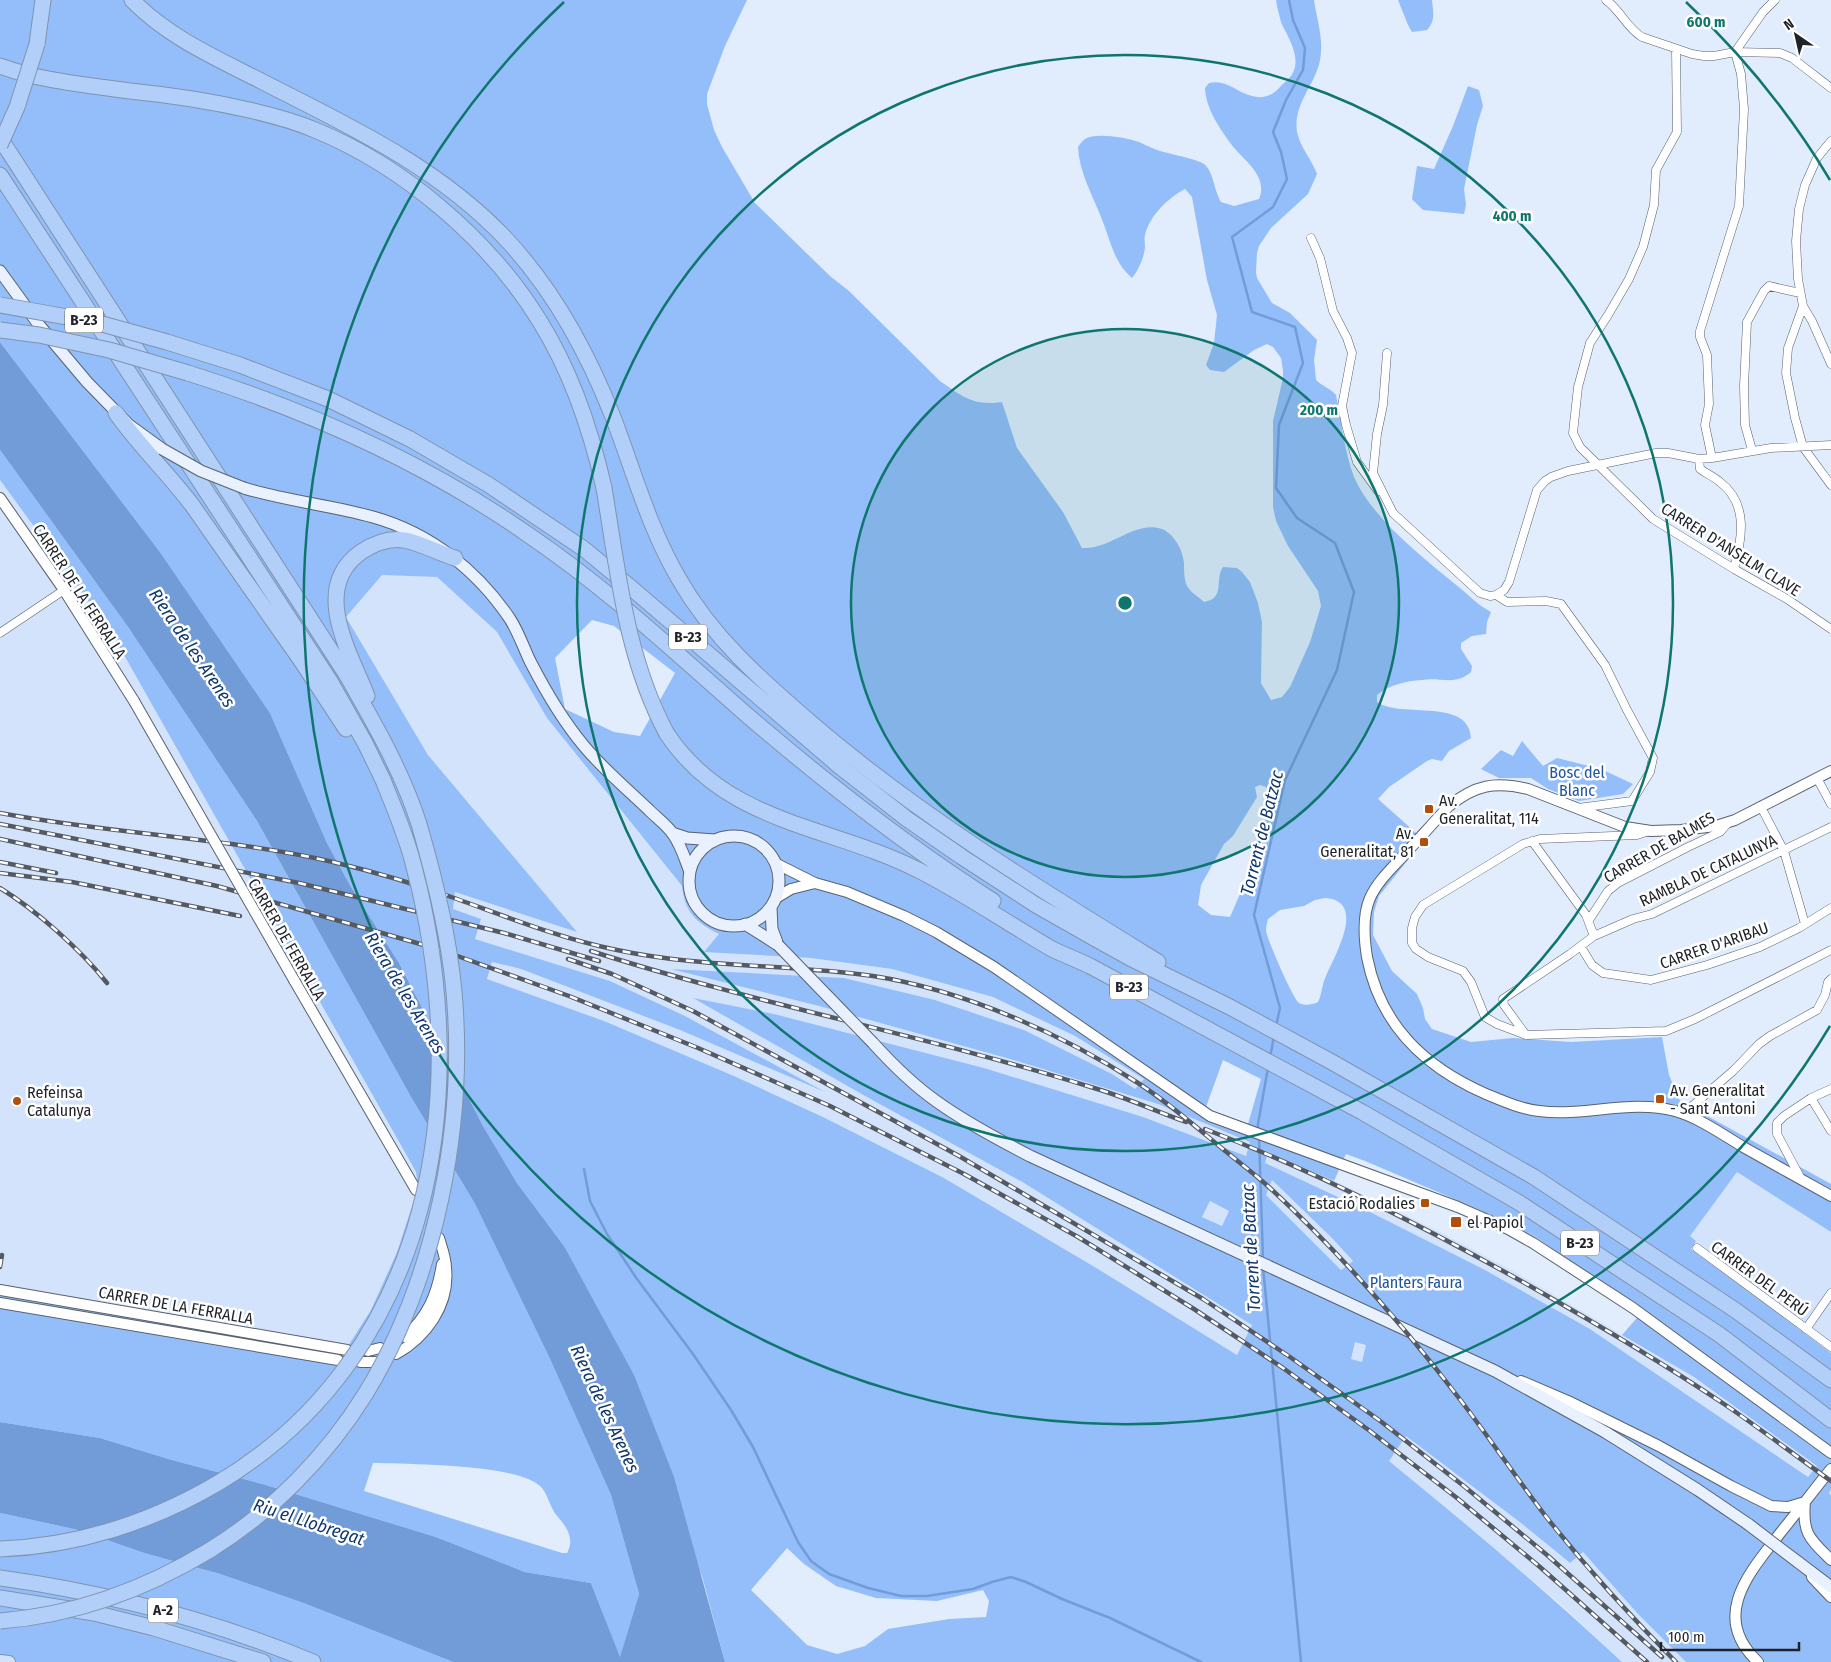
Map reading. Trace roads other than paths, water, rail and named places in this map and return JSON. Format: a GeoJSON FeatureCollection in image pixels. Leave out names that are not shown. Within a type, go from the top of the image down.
{"type":"FeatureCollection","features":[{"type":"Feature","properties":{"kind":"highway"},"geometry":{"type":"LineString","coordinates":[[0,146],[17,107],[37,44],[43,0]]}},
{"type":"Feature","properties":{"kind":"highway"},"geometry":{"type":"LineString","coordinates":[[132,0],[154,19],[188,43],[361,133],[418,166],[454,192],[487,220],[532,269],[568,321],[598,382],[661,545],[693,601],[733,652],[824,734],[916,806],[1006,868],[1183,981]]}},
{"type":"Feature","properties":{"kind":"highway"},"geometry":{"type":"LineString","coordinates":[[0,66],[16,72],[56,80],[180,97],[272,116],[315,130],[350,148],[397,175],[434,202],[473,238],[513,284],[539,319],[558,354],[576,395],[604,488],[632,646],[649,698],[667,734],[686,760],[737,800],[772,816],[855,843],[900,861],[963,894],[1054,950],[1090,966]]}},
{"type":"Feature","properties":{"kind":"highway"},"geometry":{"type":"LineString","coordinates":[[0,138],[346,674],[379,729]]}},
{"type":"Feature","properties":{"kind":"highway"},"geometry":{"type":"LineString","coordinates":[[0,175],[320,666],[383,780],[414,864],[424,909],[436,990],[440,1047],[435,1134],[424,1198],[408,1250],[385,1304],[353,1356],[304,1416],[274,1444],[234,1474],[188,1500],[138,1522],[110,1531],[48,1544],[0,1549]]}},
{"type":"Feature","properties":{"kind":"highway","name":"B-23"},"geometry":{"type":"LineString","coordinates":[[0,305],[95,322],[240,365],[328,399],[410,439],[489,485],[584,549],[804,737],[907,819],[962,857],[1036,905],[1130,958],[1183,981],[1330,1061],[1534,1177],[1735,1310],[1831,1380]]}},
{"type":"Feature","properties":{"kind":"highway","name":"B-23"},"geometry":{"type":"LineString","coordinates":[[0,330],[39,335],[109,350],[188,373],[281,405],[351,434],[430,474],[510,522],[605,591],[775,739],[854,804],[947,871],[1062,944],[1090,966],[1362,1112],[1518,1202],[1720,1335],[1831,1420]]}},
{"type":"Feature","properties":{"kind":"highway"},"geometry":{"type":"LineString","coordinates":[[116,413],[142,448],[180,488],[362,744]]}},
{"type":"Feature","properties":{"kind":"highway"},"geometry":{"type":"LineString","coordinates":[[0,1621],[65,1612],[134,1589],[180,1568],[262,1513],[294,1484],[338,1434],[367,1392],[401,1324],[420,1273],[444,1182],[455,1094],[456,1023],[451,966],[442,913],[416,814],[388,751],[340,629],[335,594],[339,581],[350,560],[377,543],[394,539],[406,540],[455,558]]}},
{"type":"Feature","properties":{"kind":"highway","name":"A-2"},"geometry":{"type":"LineString","coordinates":[[0,1578],[94,1594],[179,1614],[231,1630],[313,1662]]}},
{"type":"Feature","properties":{"kind":"highway","name":"A-2"},"geometry":{"type":"LineString","coordinates":[[0,1598],[94,1614],[154,1628],[263,1662]]}},
{"type":"Feature","properties":{"kind":"main road"},"geometry":{"type":"LineString","coordinates":[[0,272],[50,338],[87,382],[129,425],[162,449],[201,471],[244,488],[286,500],[356,513],[390,522],[424,537],[455,558],[480,580],[504,611],[518,634],[540,680],[576,735],[605,768],[672,833],[683,852],[690,872],[690,893],[700,911],[708,918],[722,924],[737,926],[760,917],[773,902]]}},
{"type":"Feature","properties":{"kind":"main road"},"geometry":{"type":"LineString","coordinates":[[672,833],[694,839],[717,839],[734,836],[754,841],[767,850],[775,863],[779,880],[773,902],[772,929],[778,945]]}},
{"type":"Feature","properties":{"kind":"main road"},"geometry":{"type":"LineString","coordinates":[[690,872],[698,854],[717,839]]}},
{"type":"Feature","properties":{"kind":"main road"},"geometry":{"type":"LineString","coordinates":[[745,924],[778,945],[908,1079],[935,1100],[992,1136],[1030,1156],[1495,1371],[1605,1432],[1698,1490],[1748,1524],[1831,1587]]}},
{"type":"Feature","properties":{"kind":"main road"},"geometry":{"type":"LineString","coordinates":[[0,1661],[9,1662]]}},
{"type":"Feature","properties":{"kind":"street"},"geometry":{"type":"LineString","coordinates":[[1606,0],[1615,7],[1635,33],[1642,37],[1676,49],[1704,56],[1735,52],[1780,53],[1792,58],[1831,88]]}},
{"type":"Feature","properties":{"kind":"street"},"geometry":{"type":"LineString","coordinates":[[1735,52],[1763,12],[1774,0]]}},
{"type":"Feature","properties":{"kind":"street","name":"CARRER D'ANSELM CLAVE"},"geometry":{"type":"LineString","coordinates":[[1676,49],[1677,132],[1656,170],[1654,206],[1643,247],[1628,282],[1590,343],[1578,388],[1573,433],[1580,447],[1653,518],[1734,569],[1787,599],[1831,628]]}},
{"type":"Feature","properties":{"kind":"street"},"geometry":{"type":"LineString","coordinates":[[1712,458],[1705,425],[1709,404],[1707,355],[1700,337],[1700,331],[1739,206],[1744,109],[1742,74],[1735,52]]}},
{"type":"Feature","properties":{"kind":"street"},"geometry":{"type":"LineString","coordinates":[[1831,141],[1817,158],[1805,185],[1799,209],[1796,241],[1800,294],[1803,306],[1812,320],[1831,364]]}},
{"type":"Feature","properties":{"kind":"street"},"geometry":{"type":"LineString","coordinates":[[1311,238],[1320,258],[1333,311],[1348,338],[1352,353],[1342,406],[1357,462],[1394,513],[1480,593],[1496,596],[1507,602],[1546,601],[1561,604],[1605,665],[1653,758],[1650,772],[1632,801],[1576,809]]}},
{"type":"Feature","properties":{"kind":"street"},"geometry":{"type":"LineString","coordinates":[[1752,450],[1745,425],[1744,386],[1747,322],[1766,287],[1773,286],[1800,294]]}},
{"type":"Feature","properties":{"kind":"street"},"geometry":{"type":"LineString","coordinates":[[1803,306],[1788,348],[1786,373],[1803,447],[1831,484]]}},
{"type":"Feature","properties":{"kind":"street"},"geometry":{"type":"LineString","coordinates":[[1388,353],[1383,405],[1372,473],[1394,513]]}},
{"type":"Feature","properties":{"kind":"street"},"geometry":{"type":"LineString","coordinates":[[1496,596],[1504,590],[1508,582],[1537,490],[1550,477],[1568,471],[1656,452],[1700,459],[1752,450],[1831,445]]}},
{"type":"Feature","properties":{"kind":"street"},"geometry":{"type":"LineString","coordinates":[[1700,459],[1700,469],[1726,487],[1731,492],[1738,507],[1742,530],[1734,569]]}},
{"type":"Feature","properties":{"kind":"street","name":"CARRER DE LA FERRALLA"},"geometry":{"type":"LineString","coordinates":[[0,498],[64,590],[134,701]]}},
{"type":"Feature","properties":{"kind":"street"},"geometry":{"type":"LineString","coordinates":[[0,633],[64,590]]}},
{"type":"Feature","properties":{"kind":"street","name":"CARRER DE FERRALLA"},"geometry":{"type":"LineString","coordinates":[[134,701],[416,1190]]}},
{"type":"Feature","properties":{"kind":"street"},"geometry":{"type":"LineString","coordinates":[[1831,771],[1727,824],[1681,830],[1651,831],[1625,827],[1528,789],[1501,785],[1476,789],[1462,796],[1449,806],[1390,870],[1377,886],[1370,898],[1366,911],[1366,950],[1375,987],[1405,1038],[1419,1054],[1454,1079],[1494,1097],[1540,1111],[1575,1111],[1644,1106],[1683,1114],[1717,1131],[1831,1196]]}},
{"type":"Feature","properties":{"kind":"street"},"geometry":{"type":"LineString","coordinates":[[1818,778],[1831,804]]}},
{"type":"Feature","properties":{"kind":"street"},"geometry":{"type":"LineString","coordinates":[[1761,807],[1784,851],[1806,924]]}},
{"type":"Feature","properties":{"kind":"street","name":"CARRER DE BALMES"},"geometry":{"type":"LineString","coordinates":[[1589,920],[1608,891],[1618,883],[1688,846],[1720,832],[1727,824]]}},
{"type":"Feature","properties":{"kind":"street","name":"RAMBLA DE CATALUNYA"},"geometry":{"type":"LineString","coordinates":[[1594,936],[1633,919],[1652,914],[1831,827]]}},
{"type":"Feature","properties":{"kind":"street"},"geometry":{"type":"LineString","coordinates":[[1651,831],[1637,835],[1540,839],[1524,844],[1423,904],[1415,917],[1412,943],[1420,953],[1457,968],[1467,975],[1485,1017],[1497,1024],[1526,1035],[1666,1031],[1695,1019],[1831,950]]}},
{"type":"Feature","properties":{"kind":"street"},"geometry":{"type":"LineString","coordinates":[[1526,1035],[1504,1005],[1504,999],[1594,936],[1589,920],[1532,841]]}},
{"type":"Feature","properties":{"kind":"street"},"geometry":{"type":"LineString","coordinates":[[775,863],[815,883],[847,892],[936,932],[994,967],[1200,1110],[1222,1121],[1458,1207],[1508,1229],[1574,1268],[1627,1303],[1831,1453]]}},
{"type":"Feature","properties":{"kind":"street"},"geometry":{"type":"LineString","coordinates":[[773,902],[791,889],[815,883]]}},
{"type":"Feature","properties":{"kind":"street","name":"CARRER D'ARIBAU"},"geometry":{"type":"LineString","coordinates":[[1581,946],[1592,965],[1603,973],[1651,980],[1708,965],[1746,952],[1806,924],[1831,909]]}},
{"type":"Feature","properties":{"kind":"street"},"geometry":{"type":"LineString","coordinates":[[1683,1114],[1733,1071],[1759,1044],[1817,1010],[1830,988],[1828,982],[1831,979]]}},
{"type":"Feature","properties":{"kind":"street"},"geometry":{"type":"LineString","coordinates":[[1801,1179],[1777,1134],[1777,1123],[1811,1098],[1831,1089]]}},
{"type":"Feature","properties":{"kind":"street"},"geometry":{"type":"LineString","coordinates":[[1811,1098],[1831,1131]]}},
{"type":"Feature","properties":{"kind":"street"},"geometry":{"type":"LineString","coordinates":[[396,1354],[420,1338],[440,1306],[447,1282],[446,1267],[439,1238]]}},
{"type":"Feature","properties":{"kind":"street","name":"CARRER DEL PERÚ"},"geometry":{"type":"LineString","coordinates":[[1697,1248],[1831,1347]]}},
{"type":"Feature","properties":{"kind":"street"},"geometry":{"type":"LineString","coordinates":[[405,1337],[425,1316],[431,1304],[440,1274],[443,1253]]}},
{"type":"Feature","properties":{"kind":"street","name":"CARRER DE LA FERRALLA"},"geometry":{"type":"LineString","coordinates":[[0,1290],[347,1350]]}},
{"type":"Feature","properties":{"kind":"street"},"geometry":{"type":"LineString","coordinates":[[1806,1329],[1831,1293]]}},
{"type":"Feature","properties":{"kind":"street","name":"CARRER DE LA FERRALLA"},"geometry":{"type":"LineString","coordinates":[[0,1302],[338,1360]]}},
{"type":"Feature","properties":{"kind":"street"},"geometry":{"type":"LineString","coordinates":[[368,1351],[380,1348]]}},
{"type":"Feature","properties":{"kind":"street"},"geometry":{"type":"LineString","coordinates":[[360,1362],[375,1362]]}},
{"type":"Feature","properties":{"kind":"street"},"geometry":{"type":"LineString","coordinates":[[1495,1371],[1546,1391],[1593,1413],[1771,1506],[1788,1507],[1805,1502]]}},
{"type":"Feature","properties":{"kind":"street"},"geometry":{"type":"LineString","coordinates":[[1758,1662],[1745,1648],[1739,1634],[1736,1619],[1737,1602],[1742,1587],[1749,1574],[1831,1469]]}},
{"type":"Feature","properties":{"kind":"street"},"geometry":{"type":"LineString","coordinates":[[1805,1502],[1806,1532],[1812,1541],[1831,1560]]}},
{"type":"Feature","properties":{"kind":"street"},"geometry":{"type":"LineString","coordinates":[[1798,1562],[1831,1597]]}},
{"type":"Feature","properties":{"kind":"water"},"geometry":{"type":"Polygon","coordinates":[[[0,342],[160,552],[270,713],[327,843],[351,887],[399,963],[483,1126],[517,1183],[564,1246],[634,1375],[674,1477],[725,1662],[453,1662],[306,1604],[220,1574],[144,1553],[78,1530],[0,1513],[0,1422],[100,1438],[172,1460],[266,1485],[436,1537],[525,1572],[591,1583],[620,1657],[639,1594],[611,1495],[550,1359],[475,1204],[411,1097],[257,821],[128,627],[0,450],[0,342]]]}},
{"type":"Feature","properties":{"kind":"waterway","name":"Torrent de Batzac"},"geometry":{"type":"LineString","coordinates":[[1276,1026],[1280,1008],[1254,915],[1285,780],[1337,670],[1354,592],[1335,543],[1297,518],[1276,488],[1279,425],[1303,363],[1295,327],[1252,312],[1232,237],[1273,207],[1287,179],[1281,152],[1273,132],[1286,100],[1303,70],[1305,48],[1293,20],[1289,0]]}},
{"type":"Feature","properties":{"kind":"waterway","name":"Torrent de Batzac"},"geometry":{"type":"LineString","coordinates":[[1270,1058],[1274,1036]]}},
{"type":"Feature","properties":{"kind":"waterway","name":"Torrent de Batzac"},"geometry":{"type":"LineString","coordinates":[[1258,1132],[1268,1068]]}},
{"type":"Feature","properties":{"kind":"waterway","name":"Torrent de Batzac"},"geometry":{"type":"LineString","coordinates":[[1259,1137],[1263,1259]]}},
{"type":"Feature","properties":{"kind":"waterway"},"geometry":{"type":"LineString","coordinates":[[584,1169],[590,1201],[607,1234],[731,1410],[753,1447],[798,1542],[811,1561],[829,1574],[868,1588],[901,1596],[927,1596],[973,1589],[1011,1577],[1110,1618],[1201,1662]]}},
{"type":"Feature","properties":{"kind":"waterway","name":"Torrent de Batzac"},"geometry":{"type":"LineString","coordinates":[[1263,1267],[1301,1662]]}},
{"type":"Feature","properties":{"kind":"railway"},"geometry":{"type":"LineString","coordinates":[[0,813],[83,826],[250,847],[333,862],[426,888],[556,934],[617,950],[681,960],[809,969],[873,976],[942,992],[977,1003],[1045,1031],[1109,1065],[1138,1083],[1171,1107],[1265,1183],[1296,1213],[1371,1291],[1418,1346],[1462,1402],[1544,1514],[1575,1552],[1624,1608],[1676,1662]]}},
{"type":"Feature","properties":{"kind":"railway"},"geometry":{"type":"LineString","coordinates":[[0,824],[299,883],[504,933],[599,961]]}},
{"type":"Feature","properties":{"kind":"railway"},"geometry":{"type":"LineString","coordinates":[[0,839],[217,886],[438,949],[569,996],[698,1048],[830,1106],[964,1174],[1078,1237],[1194,1309],[1283,1368],[1370,1431],[1457,1498],[1540,1567],[1647,1662]]}},
{"type":"Feature","properties":{"kind":"railway"},"geometry":{"type":"LineString","coordinates":[[0,862],[56,873]]}},
{"type":"Feature","properties":{"kind":"railway"},"geometry":{"type":"LineString","coordinates":[[0,873],[72,882],[240,916]]}},
{"type":"Feature","properties":{"kind":"railway"},"geometry":{"type":"LineString","coordinates":[[0,888],[28,907],[57,931],[107,983]]}},
{"type":"Feature","properties":{"kind":"railway"},"geometry":{"type":"LineString","coordinates":[[591,951],[716,987],[1031,1069],[1106,1092],[1186,1122]]}},
{"type":"Feature","properties":{"kind":"railway"},"geometry":{"type":"LineString","coordinates":[[568,959],[612,974],[693,1011],[959,1156],[1203,1299],[1379,1420],[1465,1487],[1547,1555],[1662,1657]]}},
{"type":"Feature","properties":{"kind":"railway"},"geometry":{"type":"LineString","coordinates":[[1205,1129],[1329,1182],[1451,1243],[1530,1286],[1630,1344],[1703,1390],[1831,1481]]}},
{"type":"Feature","properties":{"kind":"railway"},"geometry":{"type":"LineString","coordinates":[[0,1267],[2,1255]]}},
{"type":"Feature","properties":{"kind":"place","name":"Av. Generalitat, 114"},"geometry":{"type":"Point","coordinates":[1429,809]}},
{"type":"Feature","properties":{"kind":"place","name":"Av. Generalitat, 81"},"geometry":{"type":"Point","coordinates":[1424,842]}},
{"type":"Feature","properties":{"kind":"place","name":"Av. Generalitat - Sant Antoni"},"geometry":{"type":"Point","coordinates":[1660,1099]}},
{"type":"Feature","properties":{"kind":"place","name":"Refeinsa Catalunya"},"geometry":{"type":"Point","coordinates":[17,1101]}},
{"type":"Feature","properties":{"kind":"place","name":"Estació Rodalies"},"geometry":{"type":"Point","coordinates":[1425,1203]}},
{"type":"Feature","properties":{"kind":"place","name":"el Papiol"},"geometry":{"type":"Point","coordinates":[1456,1222]}},
{"type":"Feature","properties":{"kind":"water label","name":"Riera de les Arenes"},"geometry":{"type":"Point","coordinates":[192,648]}},
{"type":"Feature","properties":{"kind":"water label","name":"Riera de les Arenes"},"geometry":{"type":"Point","coordinates":[405,993]}},
{"type":"Feature","properties":{"kind":"water label","name":"Riera de les Arenes"},"geometry":{"type":"Point","coordinates":[605,1409]}},
{"type":"Feature","properties":{"kind":"water label","name":"Riu el Llobregat"},"geometry":{"type":"Point","coordinates":[309,1522]}},
{"type":"Feature","properties":{"kind":"park label","name":"Bosc del Blanc"},"geometry":{"type":"Point","coordinates":[1577,781]}},
{"type":"Feature","properties":{"kind":"park label","name":"Planters Faura"},"geometry":{"type":"Point","coordinates":[1416,1282]}}]}
